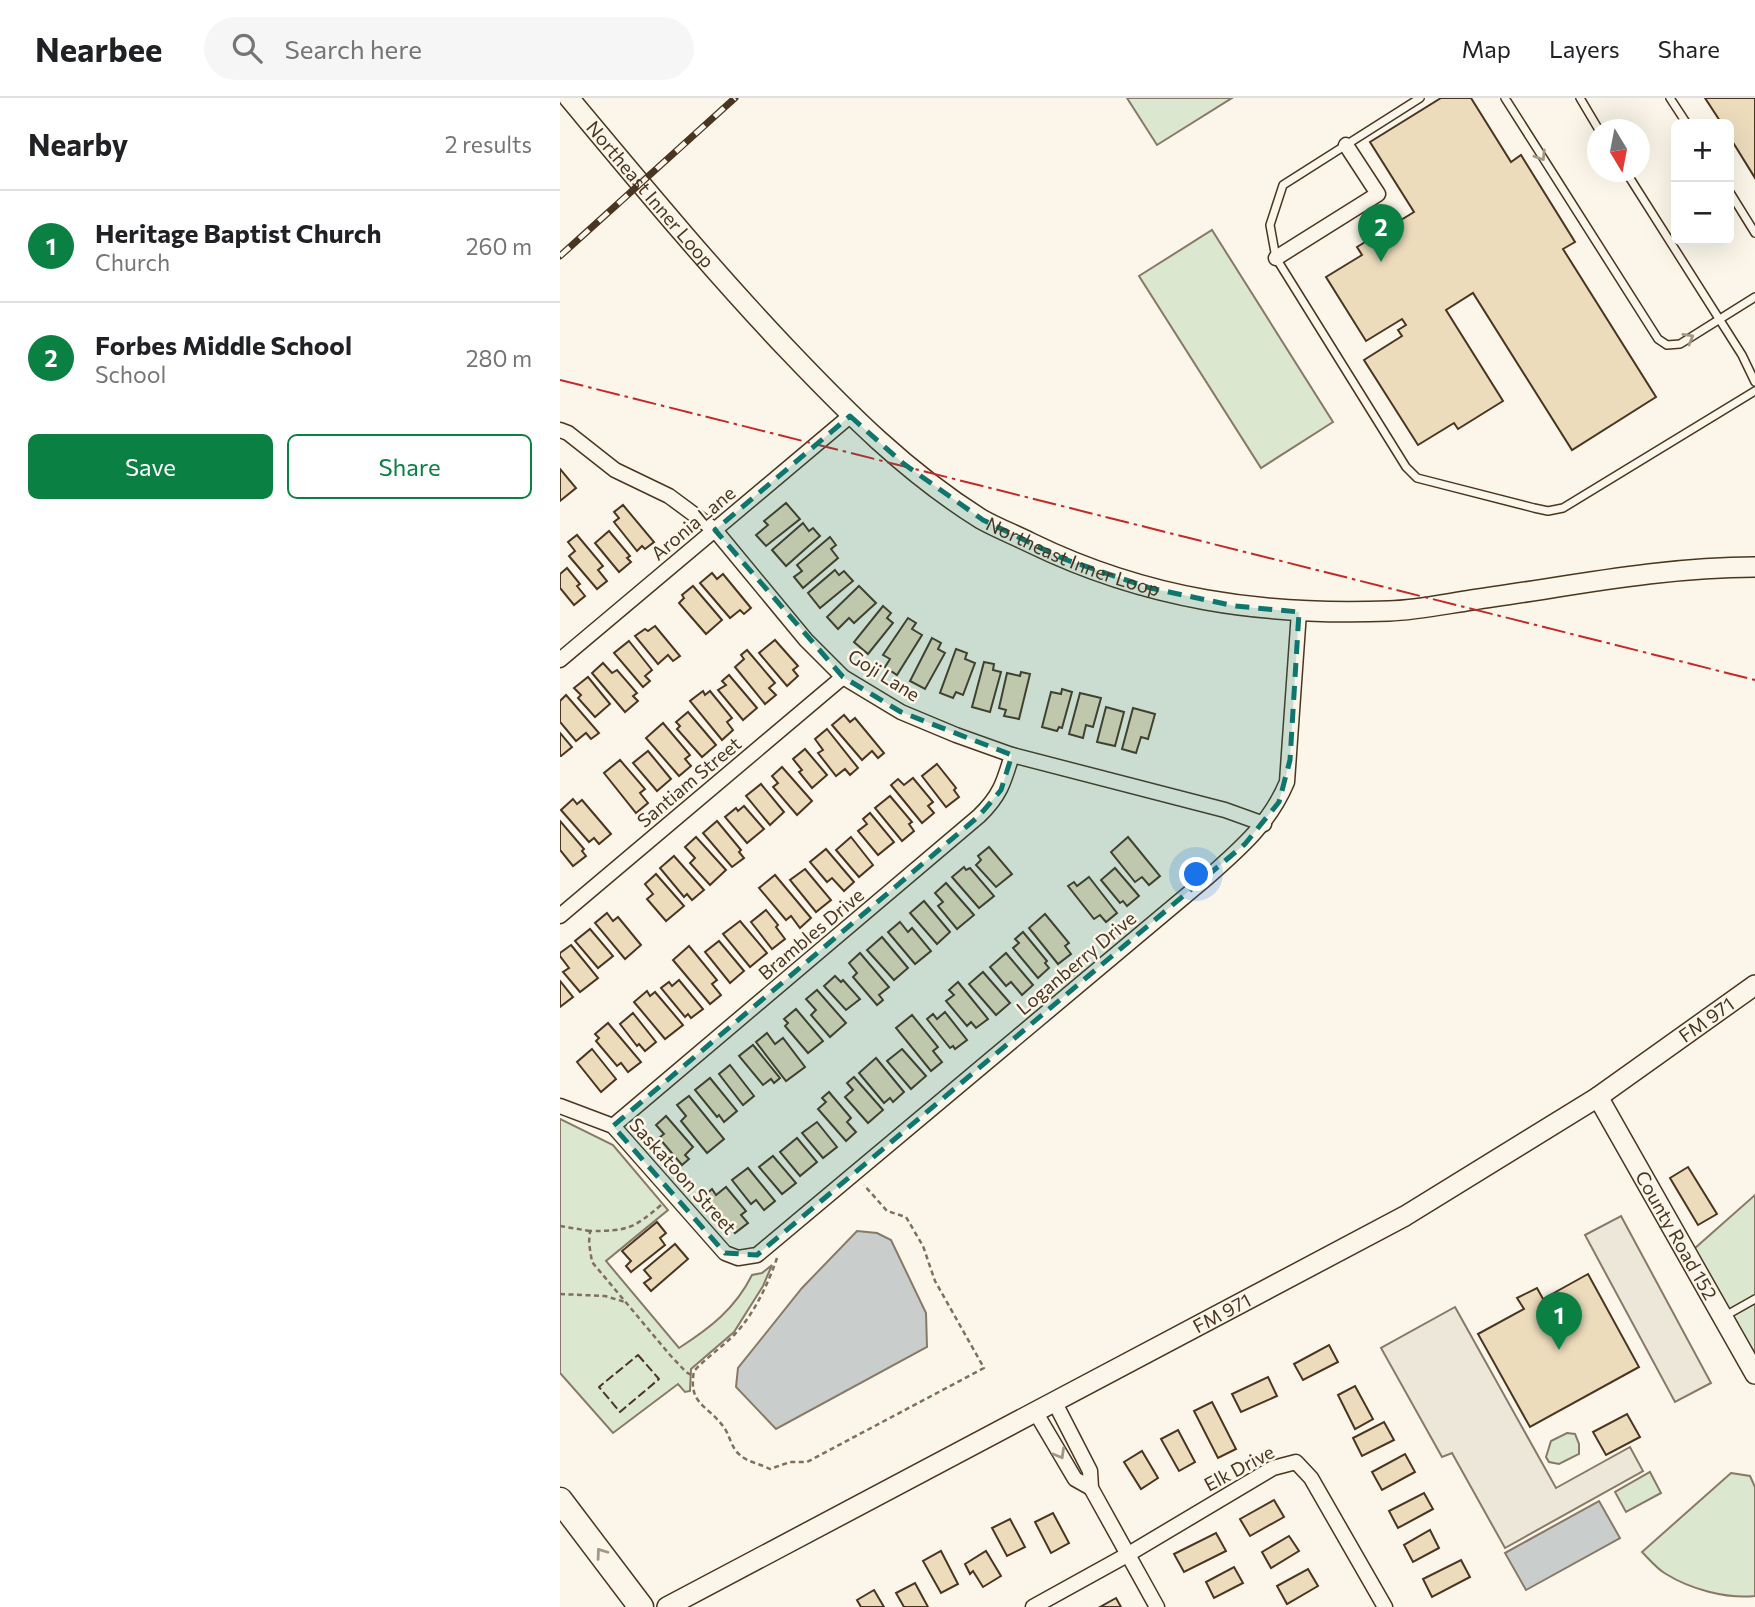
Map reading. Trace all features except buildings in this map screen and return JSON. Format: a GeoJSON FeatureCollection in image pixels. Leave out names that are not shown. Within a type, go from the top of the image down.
{"type":"FeatureCollection","features":[{"type":"Feature","properties":{"kind":"highway"},"geometry":{"type":"LineString","coordinates":[[560,1500],[641,1607]]}},
{"type":"Feature","properties":{"kind":"main road","name":"Northeast Inner Loop"},"geometry":{"type":"LineString","coordinates":[[569,98],[733,292],[850,415],[904,464],[983,520],[1064,559],[1150,588],[1235,606],[1299,612],[1393,611],[1667,572],[1714,567],[1755,567]]}},
{"type":"Feature","properties":{"kind":"main road","name":"FM 971"},"geometry":{"type":"LineString","coordinates":[[667,1607],[1055,1404],[1405,1216],[1598,1097],[1755,985]]}},
{"type":"Feature","properties":{"kind":"main road","name":"County Road 152"},"geometry":{"type":"LineString","coordinates":[[1598,1097],[1755,1374]]}},
{"type":"Feature","properties":{"kind":"street"},"geometry":{"type":"LineString","coordinates":[[1276,258],[1378,194],[1346,145]]}},
{"type":"Feature","properties":{"kind":"street","name":"Aronia Lane"},"geometry":{"type":"LineString","coordinates":[[560,660],[850,415]]}},
{"type":"Feature","properties":{"kind":"street","name":"Goji Lane"},"geometry":{"type":"LineString","coordinates":[[560,429],[615,470],[669,496],[715,530],[806,640],[843,677],[901,712],[1012,755],[1225,810],[1264,824]]}},
{"type":"Feature","properties":{"kind":"street","name":"Loganberry Drive"},"geometry":{"type":"LineString","coordinates":[[738,1258],[757,1255],[769,1246],[1207,878],[1264,824],[1279,802],[1287,782],[1299,612]]}},
{"type":"Feature","properties":{"kind":"street","name":"Santiam Street"},"geometry":{"type":"LineString","coordinates":[[560,916],[843,677]]}},
{"type":"Feature","properties":{"kind":"street","name":"Brambles Drive"},"geometry":{"type":"LineString","coordinates":[[613,1126],[979,816],[1001,790],[1012,755]]}},
{"type":"Feature","properties":{"kind":"street","name":"Saskatoon Street"},"geometry":{"type":"LineString","coordinates":[[560,1106],[613,1126],[725,1253],[738,1258]]}},
{"type":"Feature","properties":{"kind":"street"},"geometry":{"type":"LineString","coordinates":[[1055,1404],[1090,1471],[1090,1488],[1157,1607]]}},
{"type":"Feature","properties":{"kind":"street"},"geometry":{"type":"LineString","coordinates":[[1036,1413],[1074,1479],[1090,1488]]}},
{"type":"Feature","properties":{"kind":"street","name":"Elk Drive"},"geometry":{"type":"LineString","coordinates":[[1127,1555],[1273,1468],[1296,1462],[1311,1478],[1385,1607]]}},
{"type":"Feature","properties":{"kind":"street"},"geometry":{"type":"LineString","coordinates":[[1033,1607],[1127,1555]]}},
{"type":"Feature","properties":{"kind":"lane"},"geometry":{"type":"LineString","coordinates":[[1420,98],[1283,185],[1269,225],[1276,258],[1406,467],[1417,478],[1548,511],[1563,508],[1755,391]]}},
{"type":"Feature","properties":{"kind":"lane"},"geometry":{"type":"LineString","coordinates":[[1505,98],[1658,339],[1667,345],[1680,344],[1755,297]]}},
{"type":"Feature","properties":{"kind":"lane"},"geometry":{"type":"LineString","coordinates":[[1580,98],[1593,119]]}},
{"type":"Feature","properties":{"kind":"lane"},"geometry":{"type":"LineString","coordinates":[[1670,98],[1683,119]]}},
{"type":"Feature","properties":{"kind":"lane"},"geometry":{"type":"LineString","coordinates":[[1632,182],[1742,355],[1755,382]]}},
{"type":"Feature","properties":{"kind":"lane"},"geometry":{"type":"LineString","coordinates":[[1734,199],[1755,233]]}},
{"type":"Feature","properties":{"kind":"lane"},"geometry":{"type":"LineString","coordinates":[[1724,1317],[1755,1299]]}},
{"type":"Feature","properties":{"kind":"path"},"geometry":{"type":"LineString","coordinates":[[777,1258],[770,1277],[737,1332],[694,1371],[693,1376],[693,1392],[700,1406],[723,1425],[741,1457],[770,1469],[790,1462],[807,1462],[984,1368],[935,1281],[923,1246],[906,1217],[887,1211],[864,1185]]}},
{"type":"Feature","properties":{"kind":"path"},"geometry":{"type":"LineString","coordinates":[[560,1226],[590,1231],[615,1230],[638,1225],[661,1205]]}},
{"type":"Feature","properties":{"kind":"path"},"geometry":{"type":"LineString","coordinates":[[590,1231],[592,1262],[686,1372],[693,1376]]}},
{"type":"Feature","properties":{"kind":"path"},"geometry":{"type":"LineString","coordinates":[[560,1294],[605,1296],[625,1302]]}},
{"type":"Feature","properties":{"kind":"highlighted area"},"geometry":{"type":"Polygon","coordinates":[[[850,416],[904,464],[983,520],[1064,559],[1150,588],[1235,606],[1299,612],[1290,760],[1279,802],[1245,844],[757,1255],[725,1253],[613,1126],[979,816],[1001,790],[1012,755],[901,712],[843,677],[715,530],[850,416]]]}},
{"type":"Feature","properties":{"kind":"green space"},"geometry":{"type":"Polygon","coordinates":[[[1127,98],[1232,98],[1157,145],[1127,98]]]}},
{"type":"Feature","properties":{"kind":"green space"},"geometry":{"type":"Polygon","coordinates":[[[1212,230],[1333,422],[1261,468],[1139,276],[1212,230]]]}},
{"type":"Feature","properties":{"kind":"green space"},"geometry":{"type":"Polygon","coordinates":[[[560,1119],[613,1145],[668,1210],[606,1261],[679,1348],[730,1308],[752,1275],[762,1273],[772,1265],[763,1286],[734,1332],[691,1369],[690,1391],[685,1392],[678,1384],[613,1433],[560,1373],[560,1119]]]}},
{"type":"Feature","properties":{"kind":"green space"},"geometry":{"type":"Polygon","coordinates":[[[1755,1195],[1755,1357],[1694,1249],[1755,1195]]]}},
{"type":"Feature","properties":{"kind":"green space"},"geometry":{"type":"Polygon","coordinates":[[[1567,1433],[1575,1434],[1579,1454],[1559,1464],[1549,1462],[1546,1457],[1551,1441],[1567,1433]]]}},
{"type":"Feature","properties":{"kind":"green space"},"geometry":{"type":"Polygon","coordinates":[[[1650,1472],[1661,1493],[1626,1512],[1615,1492],[1650,1472]]]}},
{"type":"Feature","properties":{"kind":"green space"},"geometry":{"type":"Polygon","coordinates":[[[1731,1473],[1750,1476],[1755,1487],[1755,1596],[1720,1594],[1686,1584],[1656,1567],[1642,1552],[1731,1473]]]}},
{"type":"Feature","properties":{"kind":"shaded area"},"geometry":{"type":"Polygon","coordinates":[[[1621,1216],[1711,1383],[1675,1402],[1585,1235],[1621,1216]]]}},
{"type":"Feature","properties":{"kind":"shaded area"},"geometry":{"type":"Polygon","coordinates":[[[857,1231],[877,1233],[891,1240],[926,1313],[927,1347],[776,1429],[736,1387],[738,1368],[802,1288],[857,1231]]]}},
{"type":"Feature","properties":{"kind":"shaded area"},"geometry":{"type":"Polygon","coordinates":[[[1455,1307],[1556,1488],[1630,1447],[1643,1471],[1505,1548],[1452,1453],[1442,1457],[1381,1348],[1455,1307]]]}},
{"type":"Feature","properties":{"kind":"shaded area"},"geometry":{"type":"Polygon","coordinates":[[[1599,1501],[1620,1538],[1526,1590],[1505,1553],[1599,1501]]]}},
{"type":"Feature","properties":{"kind":"railway"},"geometry":{"type":"LineString","coordinates":[[560,256],[735,98]]}},
{"type":"Feature","properties":{"kind":"fence"},"geometry":{"type":"LineString","coordinates":[[638,1355],[659,1379],[620,1412],[599,1387],[638,1355]]}},
{"type":"Feature","properties":{"kind":"power"},"geometry":{"type":"LineString","coordinates":[[560,380],[1755,680]]}},
{"type":"Feature","properties":{"kind":"place","name":"Forbes Middle School"},"geometry":{"type":"Point","coordinates":[1381,262]}},
{"type":"Feature","properties":{"kind":"place","name":"Heritage Baptist Church"},"geometry":{"type":"Point","coordinates":[1559,1350]}}]}
